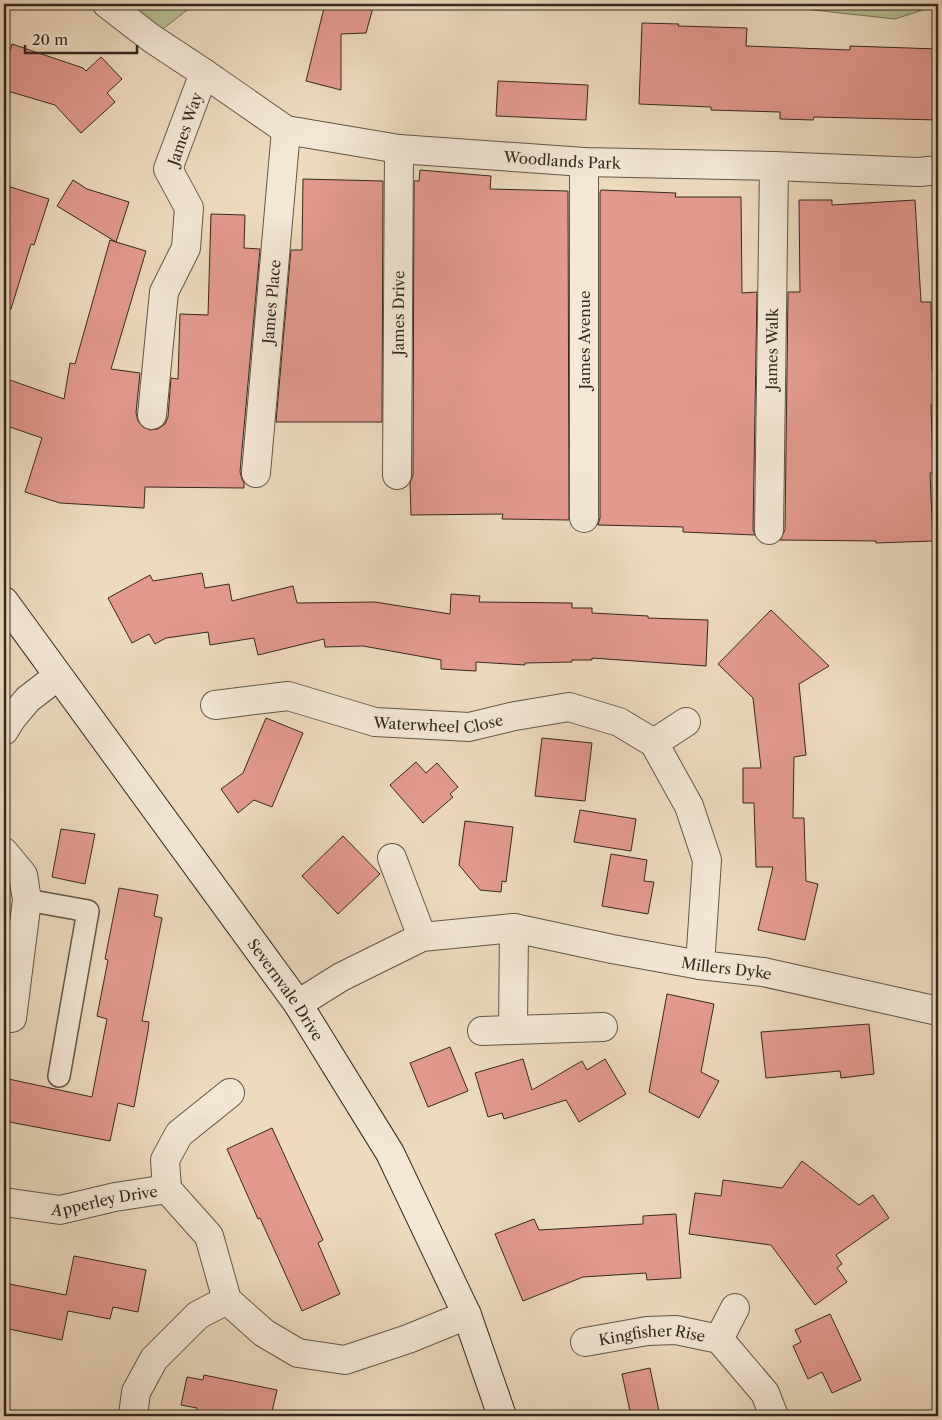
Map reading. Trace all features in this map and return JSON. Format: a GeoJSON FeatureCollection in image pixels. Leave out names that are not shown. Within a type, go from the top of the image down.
{"type":"FeatureCollection","features":[{"type":"Feature","properties":{"kind":"street","name":"James Way"},"geometry":{"type":"LineString","coordinates":[[107,4],[151,38],[204,73],[168,168],[189,208],[186,248],[164,292],[152,415]]}},
{"type":"Feature","properties":{"kind":"street","name":"Woodlands Park"},"geometry":{"type":"LineString","coordinates":[[204,73],[286,130],[400,149],[584,162],[774,166],[919,172],[938,170]]}},
{"type":"Feature","properties":{"kind":"street","name":"James Place"},"geometry":{"type":"LineString","coordinates":[[256,473],[286,130]]}},
{"type":"Feature","properties":{"kind":"street","name":"James Drive"},"geometry":{"type":"LineString","coordinates":[[397,475],[400,149]]}},
{"type":"Feature","properties":{"kind":"street","name":"James Avenue"},"geometry":{"type":"LineString","coordinates":[[584,162],[584,518]]}},
{"type":"Feature","properties":{"kind":"street","name":"James Walk"},"geometry":{"type":"LineString","coordinates":[[769,530],[774,166]]}},
{"type":"Feature","properties":{"kind":"street","name":"Severnvale Drive"},"geometry":{"type":"LineString","coordinates":[[4,601],[298,1004],[390,1153],[467,1315],[502,1416]]}},
{"type":"Feature","properties":{"kind":"street"},"geometry":{"type":"LineString","coordinates":[[4,732],[12,718],[28,698],[58,676]]}},
{"type":"Feature","properties":{"kind":"street","name":"Waterwheel Close"},"geometry":{"type":"LineString","coordinates":[[215,704],[288,696],[375,722],[469,727],[515,716],[569,707],[619,722],[654,743],[689,806],[707,860],[700,965]]}},
{"type":"Feature","properties":{"kind":"street"},"geometry":{"type":"LineString","coordinates":[[654,743],[686,722]]}},
{"type":"Feature","properties":{"kind":"street"},"geometry":{"type":"LineString","coordinates":[[4,852],[23,876],[27,900],[12,1018]]}},
{"type":"Feature","properties":{"kind":"street"},"geometry":{"type":"LineString","coordinates":[[392,858],[422,937]]}},
{"type":"Feature","properties":{"kind":"street"},"geometry":{"type":"LineString","coordinates":[[513,1030],[514,928]]}},
{"type":"Feature","properties":{"kind":"street","name":"Millers Dyke"},"geometry":{"type":"LineString","coordinates":[[298,1004],[341,978],[422,937],[514,928],[700,965],[763,972],[938,1011]]}},
{"type":"Feature","properties":{"kind":"street"},"geometry":{"type":"LineString","coordinates":[[482,1031],[603,1027]]}},
{"type":"Feature","properties":{"kind":"street"},"geometry":{"type":"LineString","coordinates":[[167,1189],[165,1160],[179,1134],[230,1093]]}},
{"type":"Feature","properties":{"kind":"street","name":"Apperley Drive"},"geometry":{"type":"LineString","coordinates":[[4,1202],[60,1210],[115,1197],[167,1189],[209,1236],[228,1300]]}},
{"type":"Feature","properties":{"kind":"street"},"geometry":{"type":"LineString","coordinates":[[133,1416],[136,1392],[154,1359],[198,1315],[228,1300],[264,1333],[298,1353],[345,1360],[467,1315]]}},
{"type":"Feature","properties":{"kind":"street","name":"Kingfisher Rise"},"geometry":{"type":"LineString","coordinates":[[719,1339],[735,1308]]}},
{"type":"Feature","properties":{"kind":"street","name":"Kingfisher Rise"},"geometry":{"type":"LineString","coordinates":[[585,1342],[647,1331],[676,1330],[719,1339],[765,1393],[774,1416]]}},
{"type":"Feature","properties":{"kind":"lane"},"geometry":{"type":"LineString","coordinates":[[27,900],[88,911],[59,1076]]}},
{"type":"Feature","properties":{"kind":"green space"},"geometry":{"type":"Polygon","coordinates":[[[107,4],[195,4],[151,38],[107,4]]]}},
{"type":"Feature","properties":{"kind":"green space"},"geometry":{"type":"Polygon","coordinates":[[[759,4],[938,4],[938,5],[895,19],[759,4]]]}},
{"type":"Feature","properties":{"kind":"building"},"geometry":{"type":"Polygon","coordinates":[[[325,4],[374,4],[366,33],[341,34],[341,90],[306,81],[325,4]]]}},
{"type":"Feature","properties":{"kind":"building"},"geometry":{"type":"Polygon","coordinates":[[[642,23],[747,28],[746,46],[850,50],[850,46],[938,49],[938,120],[814,117],[813,120],[780,119],[780,112],[711,110],[711,107],[639,104],[642,23]]]}},
{"type":"Feature","properties":{"kind":"building"},"geometry":{"type":"Polygon","coordinates":[[[12,44],[83,68],[86,71],[101,57],[122,79],[107,93],[115,102],[81,133],[55,105],[4,90],[4,49],[10,51],[12,44]]]}},
{"type":"Feature","properties":{"kind":"building"},"geometry":{"type":"Polygon","coordinates":[[[498,81],[588,85],[586,120],[496,116],[498,81]]]}},
{"type":"Feature","properties":{"kind":"building"},"geometry":{"type":"Polygon","coordinates":[[[420,170],[491,176],[490,189],[568,191],[569,520],[502,519],[503,514],[411,515],[410,483],[413,475],[414,181],[419,181],[420,170]]]}},
{"type":"Feature","properties":{"kind":"building"},"geometry":{"type":"Polygon","coordinates":[[[303,179],[383,181],[382,422],[276,422],[291,250],[302,250],[303,179]]]}},
{"type":"Feature","properties":{"kind":"building"},"geometry":{"type":"Polygon","coordinates":[[[73,180],[87,189],[129,202],[116,242],[57,206],[73,180]]]}},
{"type":"Feature","properties":{"kind":"building"},"geometry":{"type":"Polygon","coordinates":[[[4,185],[49,199],[34,245],[31,244],[11,309],[4,308],[4,185]]]}},
{"type":"Feature","properties":{"kind":"building"},"geometry":{"type":"Polygon","coordinates":[[[601,190],[676,193],[675,197],[741,197],[742,293],[757,292],[753,530],[755,535],[683,532],[683,527],[598,525],[600,518],[601,190]]]}},
{"type":"Feature","properties":{"kind":"building"},"geometry":{"type":"Polygon","coordinates":[[[799,200],[832,200],[832,205],[915,200],[921,302],[931,302],[932,371],[935,371],[935,405],[931,405],[933,473],[930,473],[933,541],[876,543],[876,541],[780,540],[785,530],[788,292],[800,292],[799,200]]]}},
{"type":"Feature","properties":{"kind":"building"},"geometry":{"type":"Polygon","coordinates":[[[211,214],[245,215],[244,248],[260,249],[240,472],[244,488],[145,487],[144,508],[60,503],[25,492],[42,438],[4,425],[4,378],[64,399],[70,363],[75,364],[110,240],[146,251],[111,369],[140,373],[136,413],[138,421],[143,427],[150,430],[158,429],[165,424],[168,417],[171,378],[178,379],[180,314],[208,315],[211,214]]]}},
{"type":"Feature","properties":{"kind":"building"},"geometry":{"type":"Polygon","coordinates":[[[202,573],[205,588],[229,584],[232,601],[293,586],[297,603],[375,602],[450,614],[451,594],[480,596],[479,602],[572,603],[572,608],[592,608],[592,613],[648,616],[648,618],[708,620],[706,666],[592,658],[592,660],[572,660],[572,662],[525,663],[525,665],[476,662],[476,671],[441,669],[441,660],[363,646],[325,647],[324,639],[258,655],[254,638],[210,645],[208,632],[166,638],[155,644],[149,634],[132,643],[108,598],[150,575],[153,581],[202,573]]]}},
{"type":"Feature","properties":{"kind":"building"},"geometry":{"type":"Polygon","coordinates":[[[771,610],[829,666],[799,684],[806,755],[794,757],[793,818],[804,818],[806,881],[818,884],[805,940],[758,930],[773,867],[756,867],[754,803],[743,803],[743,768],[761,768],[753,698],[718,664],[771,610]]]}},
{"type":"Feature","properties":{"kind":"building"},"geometry":{"type":"Polygon","coordinates":[[[266,718],[303,733],[272,807],[254,800],[238,813],[221,789],[243,773],[266,718]]]}},
{"type":"Feature","properties":{"kind":"building"},"geometry":{"type":"Polygon","coordinates":[[[542,738],[592,743],[585,801],[535,796],[542,738]]]}},
{"type":"Feature","properties":{"kind":"building"},"geometry":{"type":"Polygon","coordinates":[[[416,762],[426,773],[437,763],[458,787],[450,794],[453,797],[423,823],[390,785],[416,762]]]}},
{"type":"Feature","properties":{"kind":"building"},"geometry":{"type":"Polygon","coordinates":[[[580,810],[636,819],[631,851],[574,842],[580,810]]]}},
{"type":"Feature","properties":{"kind":"building"},"geometry":{"type":"Polygon","coordinates":[[[465,821],[513,827],[506,882],[502,881],[501,892],[480,890],[459,865],[465,821]]]}},
{"type":"Feature","properties":{"kind":"building"},"geometry":{"type":"Polygon","coordinates":[[[61,829],[95,834],[85,884],[52,877],[61,829]]]}},
{"type":"Feature","properties":{"kind":"building"},"geometry":{"type":"Polygon","coordinates":[[[343,836],[380,874],[338,914],[302,876],[343,836]]]}},
{"type":"Feature","properties":{"kind":"building"},"geometry":{"type":"Polygon","coordinates":[[[611,854],[647,860],[644,881],[654,882],[648,914],[602,906],[611,854]]]}},
{"type":"Feature","properties":{"kind":"building"},"geometry":{"type":"Polygon","coordinates":[[[119,888],[158,895],[154,916],[162,918],[142,1021],[149,1022],[134,1107],[118,1103],[110,1141],[4,1121],[4,1078],[92,1097],[107,1019],[97,1016],[108,960],[105,959],[119,888]]]}},
{"type":"Feature","properties":{"kind":"building"},"geometry":{"type":"Polygon","coordinates":[[[667,994],[714,1004],[701,1072],[719,1081],[699,1118],[649,1092],[667,994]]]}},
{"type":"Feature","properties":{"kind":"building"},"geometry":{"type":"Polygon","coordinates":[[[869,1024],[874,1074],[841,1078],[840,1071],[766,1078],[761,1032],[869,1024]]]}},
{"type":"Feature","properties":{"kind":"building"},"geometry":{"type":"Polygon","coordinates":[[[450,1047],[468,1091],[428,1107],[410,1063],[450,1047]]]}},
{"type":"Feature","properties":{"kind":"building"},"geometry":{"type":"Polygon","coordinates":[[[523,1059],[532,1090],[582,1061],[587,1070],[605,1059],[626,1094],[579,1122],[566,1100],[504,1119],[502,1113],[488,1117],[475,1073],[523,1059]]]}},
{"type":"Feature","properties":{"kind":"building"},"geometry":{"type":"Polygon","coordinates":[[[272,1128],[323,1240],[318,1243],[340,1294],[302,1311],[227,1149],[272,1128]]]}},
{"type":"Feature","properties":{"kind":"building"},"geometry":{"type":"Polygon","coordinates":[[[802,1161],[859,1205],[873,1195],[889,1218],[836,1255],[842,1264],[837,1268],[847,1282],[815,1305],[771,1245],[689,1234],[695,1193],[721,1196],[723,1180],[782,1188],[802,1161]]]}},
{"type":"Feature","properties":{"kind":"building"},"geometry":{"type":"Polygon","coordinates":[[[676,1214],[681,1278],[647,1280],[646,1273],[583,1277],[523,1301],[495,1234],[534,1219],[539,1230],[643,1224],[643,1216],[676,1214]]]}},
{"type":"Feature","properties":{"kind":"building"},"geometry":{"type":"Polygon","coordinates":[[[74,1256],[146,1270],[138,1312],[113,1307],[110,1319],[68,1311],[62,1340],[4,1328],[4,1283],[66,1295],[74,1256]]]}},
{"type":"Feature","properties":{"kind":"building"},"geometry":{"type":"Polygon","coordinates":[[[830,1314],[861,1380],[832,1393],[822,1372],[808,1379],[793,1346],[801,1342],[795,1330],[830,1314]]]}},
{"type":"Feature","properties":{"kind":"building"},"geometry":{"type":"Polygon","coordinates":[[[650,1368],[660,1416],[631,1416],[622,1374],[650,1368]]]}},
{"type":"Feature","properties":{"kind":"building"},"geometry":{"type":"Polygon","coordinates":[[[204,1375],[277,1390],[271,1416],[195,1416],[197,1408],[181,1405],[187,1377],[203,1380],[204,1375]]]}}]}
